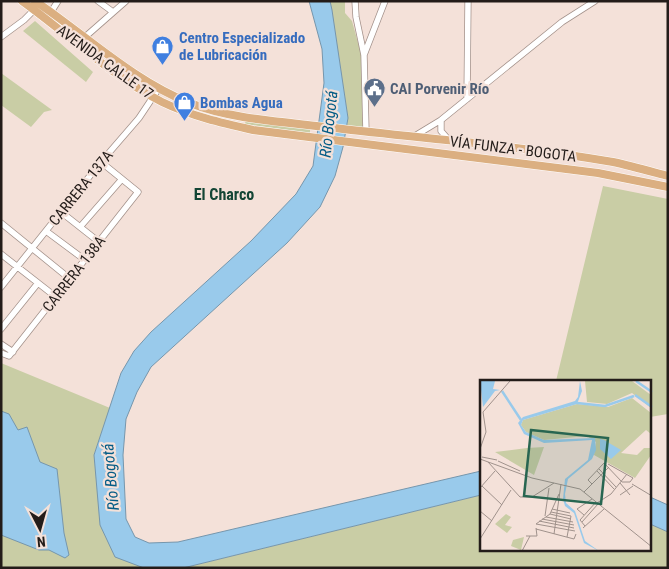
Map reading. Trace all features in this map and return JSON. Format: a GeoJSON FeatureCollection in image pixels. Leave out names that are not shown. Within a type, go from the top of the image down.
{"type":"FeatureCollection","features":[{"type":"Feature","properties":{"kind":"main road","name":"AVENIDA CALLE 17"},"geometry":{"type":"LineString","coordinates":[[22,1],[51,12],[159,88],[192,104],[236,114],[356,130]]}},
{"type":"Feature","properties":{"kind":"main road","name":"AVENIDA CALLE 17"},"geometry":{"type":"LineString","coordinates":[[36,5],[117,73],[153,97],[210,120],[234,126],[579,170],[619,176],[668,188]]}},
{"type":"Feature","properties":{"kind":"main road"},"geometry":{"type":"LineString","coordinates":[[234,126],[236,114]]}},
{"type":"Feature","properties":{"kind":"main road","name":"VÍA FUNZA - BOGOTA"},"geometry":{"type":"LineString","coordinates":[[356,130],[615,162],[668,176]]}},
{"type":"Feature","properties":{"kind":"main road"},"geometry":{"type":"LineString","coordinates":[[579,170],[581,157]]}},
{"type":"Feature","properties":{"kind":"street"},"geometry":{"type":"LineString","coordinates":[[51,12],[58,1]]}},
{"type":"Feature","properties":{"kind":"street"},"geometry":{"type":"LineString","coordinates":[[98,1],[113,12]]}},
{"type":"Feature","properties":{"kind":"street"},"geometry":{"type":"LineString","coordinates":[[85,37],[126,1]]}},
{"type":"Feature","properties":{"kind":"street"},"geometry":{"type":"LineString","coordinates":[[355,1],[356,17],[364,55],[366,131]]}},
{"type":"Feature","properties":{"kind":"street"},"geometry":{"type":"LineString","coordinates":[[364,55],[385,1]]}},
{"type":"Feature","properties":{"kind":"street"},"geometry":{"type":"LineString","coordinates":[[467,99],[468,1]]}},
{"type":"Feature","properties":{"kind":"street"},"geometry":{"type":"LineString","coordinates":[[413,137],[441,120],[567,18],[595,1]]}},
{"type":"Feature","properties":{"kind":"street"},"geometry":{"type":"LineString","coordinates":[[1,37],[24,20],[36,5]]}},
{"type":"Feature","properties":{"kind":"street","name":"CARRERA 137A"},"geometry":{"type":"LineString","coordinates":[[1,287],[101,162],[139,118],[159,88]]}},
{"type":"Feature","properties":{"kind":"street"},"geometry":{"type":"LineString","coordinates":[[441,120],[441,131],[445,137],[452,141]]}},
{"type":"Feature","properties":{"kind":"street"},"geometry":{"type":"LineString","coordinates":[[80,227],[122,179],[101,162]]}},
{"type":"Feature","properties":{"kind":"street","name":"CARRERA 138A"},"geometry":{"type":"LineString","coordinates":[[11,354],[138,192],[122,179]]}},
{"type":"Feature","properties":{"kind":"street"},"geometry":{"type":"LineString","coordinates":[[61,212],[99,242]]}},
{"type":"Feature","properties":{"kind":"street"},"geometry":{"type":"LineString","coordinates":[[1,222],[70,279]]}},
{"type":"Feature","properties":{"kind":"street"},"geometry":{"type":"LineString","coordinates":[[46,231],[85,260]]}},
{"type":"Feature","properties":{"kind":"street"},"geometry":{"type":"LineString","coordinates":[[1,254],[56,297]]}},
{"type":"Feature","properties":{"kind":"street"},"geometry":{"type":"LineString","coordinates":[[1,329],[38,283]]}},
{"type":"Feature","properties":{"kind":"street"},"geometry":{"type":"LineString","coordinates":[[1,344],[11,354]]}},
{"type":"Feature","properties":{"kind":"street"},"geometry":{"type":"LineString","coordinates":[[1,353],[11,354]]}},
{"type":"Feature","properties":{"kind":"green space"},"geometry":{"type":"Polygon","coordinates":[[[330,1],[345,1],[345,13],[352,21],[362,57],[363,128],[347,126],[348,118],[330,1]]]}},
{"type":"Feature","properties":{"kind":"green space"},"geometry":{"type":"Polygon","coordinates":[[[35,21],[93,72],[86,82],[23,31],[35,21]]]}},
{"type":"Feature","properties":{"kind":"green space"},"geometry":{"type":"Polygon","coordinates":[[[1,73],[52,110],[44,112],[31,127],[1,105],[1,73]]]}},
{"type":"Feature","properties":{"kind":"green space"},"geometry":{"type":"Polygon","coordinates":[[[246,120],[310,128],[310,133],[245,124],[246,120]]]}},
{"type":"Feature","properties":{"kind":"green space"},"geometry":{"type":"Polygon","coordinates":[[[603,186],[668,199],[668,414],[652,417],[652,380],[556,380],[603,186]]]}},
{"type":"Feature","properties":{"kind":"green space"},"geometry":{"type":"Polygon","coordinates":[[[1,363],[110,408],[94,455],[144,568],[1,568],[1,363]]]}},
{"type":"Feature","properties":{"kind":"green space"},"geometry":{"type":"Polygon","coordinates":[[[480,495],[480,552],[652,552],[652,525],[668,532],[668,568],[183,568],[480,495]]]}},
{"type":"Feature","properties":{"kind":"water","name":"Río Bogotá"},"geometry":{"type":"Polygon","coordinates":[[[309,1],[330,1],[332,10],[348,118],[335,176],[320,207],[287,243],[151,367],[137,392],[126,419],[123,455],[126,519],[135,537],[149,543],[178,542],[480,471],[480,495],[183,568],[144,568],[115,557],[100,525],[94,455],[121,373],[134,351],[151,332],[251,241],[296,194],[313,166],[324,83],[322,49],[309,1]]]}},
{"type":"Feature","properties":{"kind":"water"},"geometry":{"type":"Polygon","coordinates":[[[1,411],[9,414],[18,430],[27,427],[40,462],[57,469],[64,533],[69,555],[65,558],[49,550],[39,550],[1,535],[1,411]]]}},
{"type":"Feature","properties":{"kind":"water"},"geometry":{"type":"Polygon","coordinates":[[[652,498],[668,505],[668,532],[652,525],[652,498]]]}},
{"type":"Feature","properties":{"kind":"place","name":"Centro Especializado de Lubricación"},"geometry":{"type":"Point","coordinates":[163,66]}},
{"type":"Feature","properties":{"kind":"place","name":"CAI Porvenir Río"},"geometry":{"type":"Point","coordinates":[374,108]}},
{"type":"Feature","properties":{"kind":"place","name":"Bombas Agua"},"geometry":{"type":"Point","coordinates":[184,122]}},
{"type":"Feature","properties":{"kind":"district","name":"El Charco"},"geometry":{"type":"Point","coordinates":[224,194]}}]}
